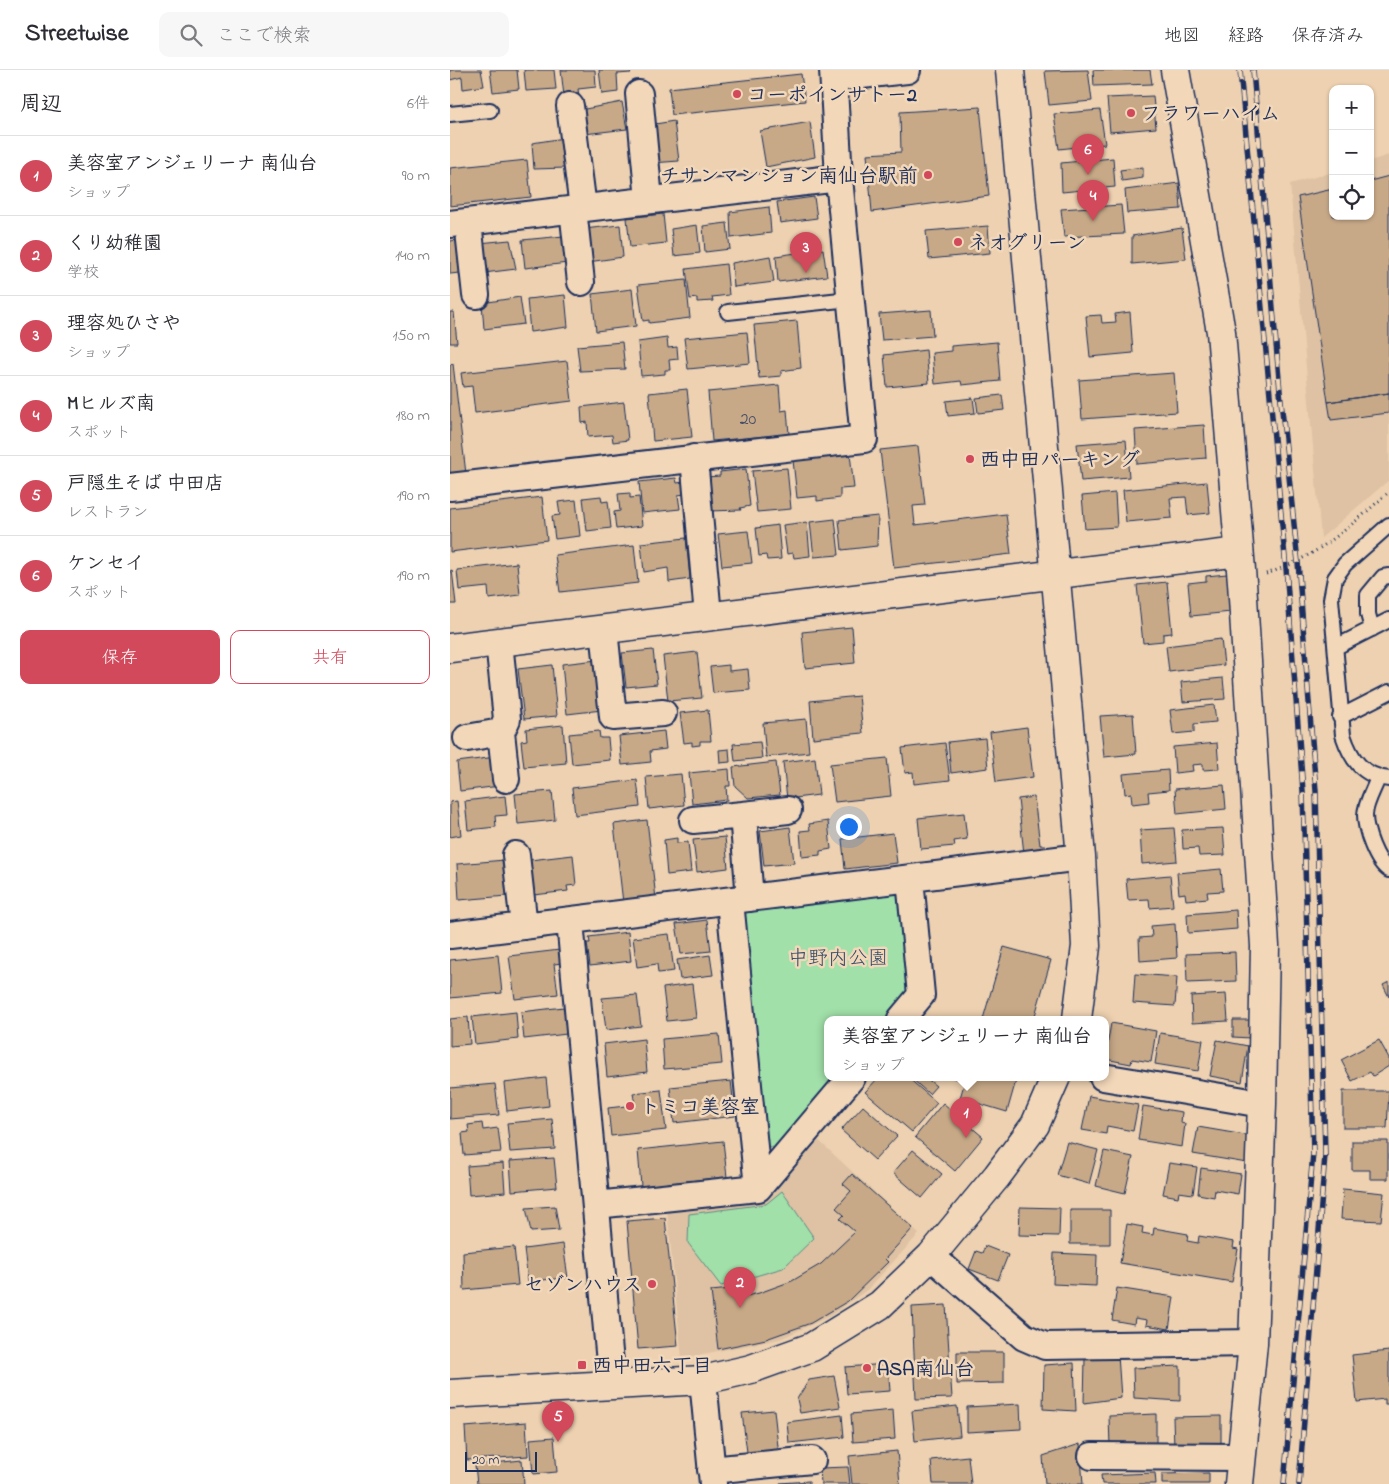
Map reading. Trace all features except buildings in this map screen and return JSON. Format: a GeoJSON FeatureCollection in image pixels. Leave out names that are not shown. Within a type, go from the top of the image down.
{"type":"FeatureCollection","features":[{"type":"Feature","properties":{"kind":"street"},"geometry":{"type":"LineString","coordinates":[[450,487],[864,438],[839,178],[833,74],[907,70]]}},
{"type":"Feature","properties":{"kind":"street"},"geometry":{"type":"LineString","coordinates":[[1010,70],[1081,857],[1086,946],[1077,1016]]}},
{"type":"Feature","properties":{"kind":"street"},"geometry":{"type":"LineString","coordinates":[[1174,70],[1221,332],[1242,582],[1265,946],[1262,1104],[1253,1343],[1239,1484]]}},
{"type":"Feature","properties":{"kind":"street"},"geometry":{"type":"LineString","coordinates":[[639,94],[649,200]]}},
{"type":"Feature","properties":{"kind":"street"},"geometry":{"type":"LineString","coordinates":[[570,106],[578,209],[581,282]]}},
{"type":"Feature","properties":{"kind":"street"},"geometry":{"type":"LineString","coordinates":[[476,295],[459,223],[839,178]]}},
{"type":"Feature","properties":{"kind":"street"},"geometry":{"type":"LineString","coordinates":[[694,458],[708,616]]}},
{"type":"Feature","properties":{"kind":"street"},"geometry":{"type":"LineString","coordinates":[[450,648],[1054,572],[1239,552]]}},
{"type":"Feature","properties":{"kind":"street"},"geometry":{"type":"LineString","coordinates":[[604,629],[613,717],[663,713]]}},
{"type":"Feature","properties":{"kind":"street"},"geometry":{"type":"LineString","coordinates":[[498,642],[507,719],[501,732],[506,779]]}},
{"type":"Feature","properties":{"kind":"street"},"geometry":{"type":"LineString","coordinates":[[468,738],[501,732]]}},
{"type":"Feature","properties":{"kind":"street"},"geometry":{"type":"LineString","coordinates":[[693,820],[788,810]]}},
{"type":"Feature","properties":{"kind":"street"},"geometry":{"type":"LineString","coordinates":[[742,815],[740,899],[758,1188]]}},
{"type":"Feature","properties":{"kind":"street"},"geometry":{"type":"LineString","coordinates":[[516,854],[524,926]]}},
{"type":"Feature","properties":{"kind":"street"},"geometry":{"type":"LineString","coordinates":[[450,935],[1081,857]]}},
{"type":"Feature","properties":{"kind":"street"},"geometry":{"type":"LineString","coordinates":[[904,1016],[921,995],[910,879]]}},
{"type":"Feature","properties":{"kind":"street"},"geometry":{"type":"LineString","coordinates":[[570,921],[612,1385]]}},
{"type":"Feature","properties":{"kind":"street"},"geometry":{"type":"LineString","coordinates":[[1109,1078],[1262,1104]]}},
{"type":"Feature","properties":{"kind":"street"},"geometry":{"type":"LineString","coordinates":[[596,1205],[758,1188],[849,1081]]}},
{"type":"Feature","properties":{"kind":"street"},"geometry":{"type":"LineString","coordinates":[[450,1394],[703,1380],[751,1369],[812,1347],[880,1305],[931,1256],[997,1176],[1034,1125],[1054,1081]]}},
{"type":"Feature","properties":{"kind":"street"},"geometry":{"type":"LineString","coordinates":[[931,1256],[1024,1337],[1045,1346],[1253,1343]]}},
{"type":"Feature","properties":{"kind":"street"},"geometry":{"type":"LineString","coordinates":[[703,1380],[712,1477],[812,1460]]}},
{"type":"Feature","properties":{"kind":"street"},"geometry":{"type":"LineString","coordinates":[[1092,1456],[1241,1457]]}},
{"type":"Feature","properties":{"kind":"lane"},"geometry":{"type":"LineString","coordinates":[[450,114],[490,110]]}},
{"type":"Feature","properties":{"kind":"lane"},"geometry":{"type":"LineString","coordinates":[[728,312],[850,299]]}},
{"type":"Feature","properties":{"kind":"lane"},"geometry":{"type":"LineString","coordinates":[[1389,525],[1345,564],[1335,578],[1331,600],[1343,735],[1349,753],[1360,768],[1383,779],[1365,814],[1374,852],[1383,866],[1389,870]]}},
{"type":"Feature","properties":{"kind":"lane"},"geometry":{"type":"LineString","coordinates":[[1372,629],[1368,609],[1368,594],[1382,577],[1389,576]]}},
{"type":"Feature","properties":{"kind":"lane"},"geometry":{"type":"LineString","coordinates":[[1336,647],[1389,620]]}},
{"type":"Feature","properties":{"kind":"lane"},"geometry":{"type":"LineString","coordinates":[[1340,717],[1389,692]]}},
{"type":"Feature","properties":{"kind":"path"},"geometry":{"type":"LineString","coordinates":[[1242,582],[1298,562],[1329,544],[1389,492]]}},
{"type":"Feature","properties":{"kind":"shaded area"},"geometry":{"type":"Polygon","coordinates":[[[1389,155],[1389,480],[1321,538],[1290,184],[1329,173],[1329,220],[1374,220],[1374,160],[1389,155]]]}},
{"type":"Feature","properties":{"kind":"shaded area"},"geometry":{"type":"Polygon","coordinates":[[[815,1137],[919,1234],[867,1290],[830,1316],[780,1339],[682,1358],[667,1210],[765,1195],[815,1137]]]}},
{"type":"Feature","properties":{"kind":"green space","name":"中野内公園"},"geometry":{"type":"Polygon","coordinates":[[[900,890],[908,992],[888,1016],[824,1016],[824,1081],[834,1081],[776,1149],[762,1144],[743,915],[753,905],[900,890]]]}},
{"type":"Feature","properties":{"kind":"green space"},"geometry":{"type":"Polygon","coordinates":[[[782,1191],[814,1238],[783,1268],[721,1286],[688,1243],[689,1214],[766,1204],[782,1191]]]}},
{"type":"Feature","properties":{"kind":"railway"},"geometry":{"type":"LineString","coordinates":[[1240,70],[1286,568],[1303,791],[1313,1153],[1284,1484]]}},
{"type":"Feature","properties":{"kind":"railway"},"geometry":{"type":"LineString","coordinates":[[1253,70],[1280,391],[1298,562],[1316,791],[1325,1155],[1299,1484]]}},
{"type":"Feature","properties":{"kind":"place","name":"コーポインサトー2"},"geometry":{"type":"Point","coordinates":[737,94]}},
{"type":"Feature","properties":{"kind":"place","name":"フラワーハイム"},"geometry":{"type":"Point","coordinates":[1131,113]}},
{"type":"Feature","properties":{"kind":"place","name":"チサンマンション南仙台駅前"},"geometry":{"type":"Point","coordinates":[928,175]}},
{"type":"Feature","properties":{"kind":"place","name":"ケンセイ"},"geometry":{"type":"Point","coordinates":[1088,175]}},
{"type":"Feature","properties":{"kind":"place","name":"Mヒルズ南"},"geometry":{"type":"Point","coordinates":[1093,221]}},
{"type":"Feature","properties":{"kind":"place","name":"ネオグリーン"},"geometry":{"type":"Point","coordinates":[958,242]}},
{"type":"Feature","properties":{"kind":"place","name":"理容処ひさや"},"geometry":{"type":"Point","coordinates":[806,273]}},
{"type":"Feature","properties":{"kind":"place","name":"西中田パーキング"},"geometry":{"type":"Point","coordinates":[970,459]}},
{"type":"Feature","properties":{"kind":"place","name":"トミコ美容室"},"geometry":{"type":"Point","coordinates":[630,1106]}},
{"type":"Feature","properties":{"kind":"place","name":"美容室アンジェリーナ 南仙台"},"geometry":{"type":"Point","coordinates":[966,1138]}},
{"type":"Feature","properties":{"kind":"place","name":"セゾンハウス"},"geometry":{"type":"Point","coordinates":[652,1284]}},
{"type":"Feature","properties":{"kind":"place","name":"くり幼稚園"},"geometry":{"type":"Point","coordinates":[740,1308]}},
{"type":"Feature","properties":{"kind":"place","name":"西中田六丁目"},"geometry":{"type":"Point","coordinates":[582,1365]}},
{"type":"Feature","properties":{"kind":"place","name":"ASA南仙台"},"geometry":{"type":"Point","coordinates":[867,1368]}},
{"type":"Feature","properties":{"kind":"place","name":"戸隠生そば 中田店"},"geometry":{"type":"Point","coordinates":[558,1442]}}]}
